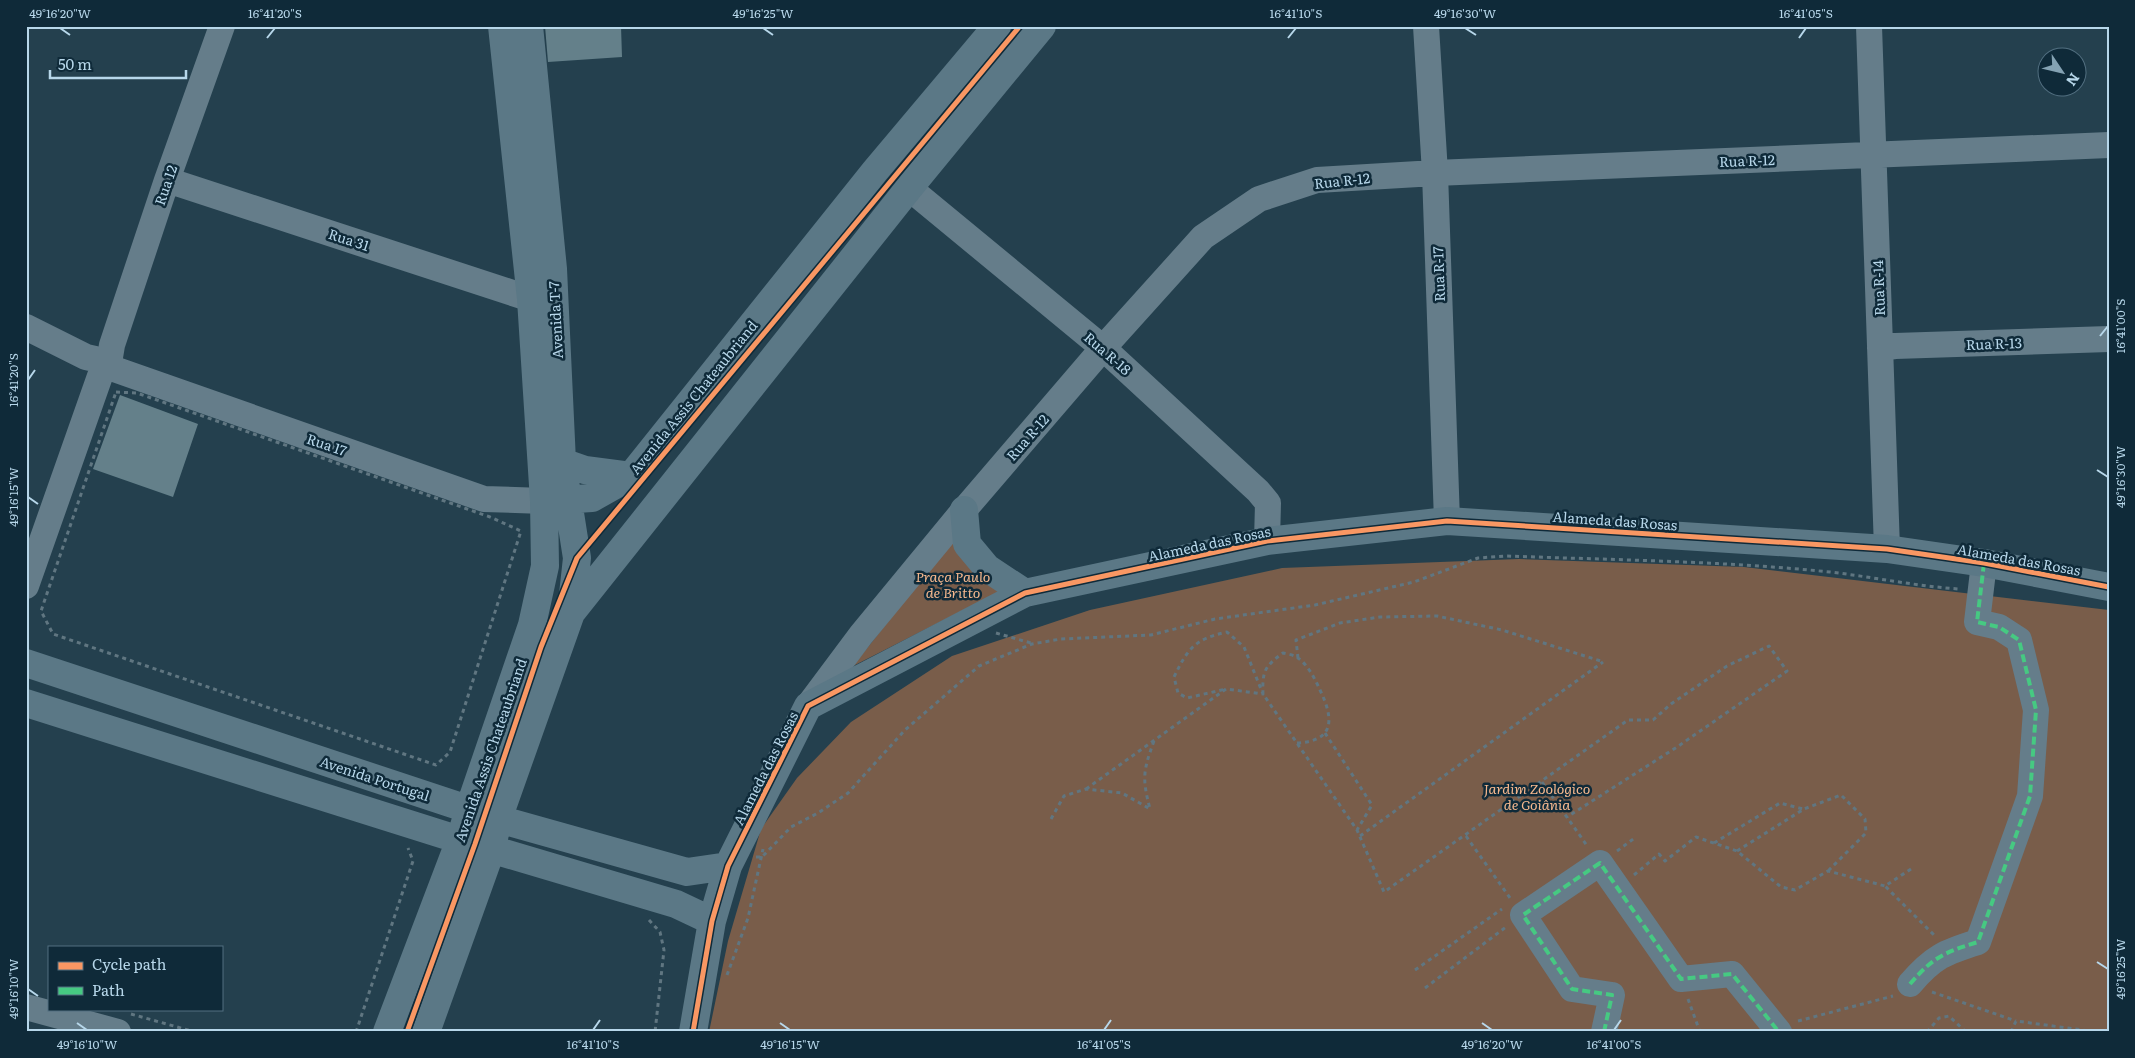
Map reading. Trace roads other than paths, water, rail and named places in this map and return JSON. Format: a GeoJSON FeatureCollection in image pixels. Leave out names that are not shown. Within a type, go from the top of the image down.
{"type":"FeatureCollection","features":[{"type":"Feature","properties":{"kind":"main road","name":"Avenida T-7"},"geometry":{"type":"LineString","coordinates":[[502,26],[531,300],[556,500],[577,558],[571,613]]}},
{"type":"Feature","properties":{"kind":"main road","name":"Avenida T-7"},"geometry":{"type":"LineString","coordinates":[[529,26],[553,269],[562,462],[556,500]]}},
{"type":"Feature","properties":{"kind":"main road","name":"Avenida Assis Chateaubriand"},"geometry":{"type":"LineString","coordinates":[[387,1032],[460,840],[468,809],[532,626],[545,566],[556,500],[592,498],[631,476],[875,171],[997,26]]}},
{"type":"Feature","properties":{"kind":"main road"},"geometry":{"type":"LineString","coordinates":[[426,1032],[492,848],[498,819],[571,613],[909,188],[1042,26]]}},
{"type":"Feature","properties":{"kind":"main road"},"geometry":{"type":"LineString","coordinates":[[562,462],[585,470],[631,476]]}},
{"type":"Feature","properties":{"kind":"main road"},"geometry":{"type":"LineString","coordinates":[[964,510],[967,544],[987,568],[1025,593]]}},
{"type":"Feature","properties":{"kind":"main road","name":"Alameda das Rosas"},"geometry":{"type":"LineString","coordinates":[[693,1032],[712,921],[731,862],[808,706],[1025,593],[1267,541],[1447,521],[1888,549],[1984,563],[2109,587]]}},
{"type":"Feature","properties":{"kind":"main road","name":"Avenida Portugal"},"geometry":{"type":"LineString","coordinates":[[26,663],[498,819],[687,872],[731,862]]}},
{"type":"Feature","properties":{"kind":"main road"},"geometry":{"type":"LineString","coordinates":[[26,703],[460,840],[676,904],[712,921]]}},
{"type":"Feature","properties":{"kind":"main road"},"geometry":{"type":"LineString","coordinates":[[676,904],[686,884],[687,872]]}},
{"type":"Feature","properties":{"kind":"street","name":"Rua 12"},"geometry":{"type":"LineString","coordinates":[[26,586],[222,26]]}},
{"type":"Feature","properties":{"kind":"street","name":"Rua R-17"},"geometry":{"type":"LineString","coordinates":[[1426,26],[1435,173],[1447,521]]}},
{"type":"Feature","properties":{"kind":"street","name":"Rua R-14"},"geometry":{"type":"LineString","coordinates":[[1869,26],[1888,549]]}},
{"type":"Feature","properties":{"kind":"street","name":"Rua R-12"},"geometry":{"type":"LineString","coordinates":[[808,706],[861,635],[964,510],[1103,348],[1203,237],[1258,199],[1317,180],[1435,173],[2109,145]]}},
{"type":"Feature","properties":{"kind":"street","name":"Rua 31"},"geometry":{"type":"LineString","coordinates":[[167,180],[531,300]]}},
{"type":"Feature","properties":{"kind":"street","name":"Rua R-18"},"geometry":{"type":"LineString","coordinates":[[909,188],[1103,348],[1258,491],[1268,503],[1267,541]]}},
{"type":"Feature","properties":{"kind":"street","name":"Rua 17"},"geometry":{"type":"LineString","coordinates":[[26,327],[103,364],[484,500],[556,500]]}},
{"type":"Feature","properties":{"kind":"street","name":"Rua R-13"},"geometry":{"type":"LineString","coordinates":[[1880,348],[2109,339]]}},
{"type":"Feature","properties":{"kind":"street"},"geometry":{"type":"LineString","coordinates":[[1910,984],[1927,964],[1949,950],[1978,942],[2030,796],[2036,710],[2019,640],[1999,627],[1977,622],[1979,590],[1984,563]]}},
{"type":"Feature","properties":{"kind":"street"},"geometry":{"type":"LineString","coordinates":[[1607,1018],[1612,995],[1572,989],[1522,915],[1600,863],[1681,979],[1732,974],[1774,1030]]}},
{"type":"Feature","properties":{"kind":"street"},"geometry":{"type":"LineString","coordinates":[[26,1007],[121,1022]]}},
{"type":"Feature","properties":{"kind":"park label","name":"Praça Paulo de Britto"},"geometry":{"type":"Point","coordinates":[953,584]}},
{"type":"Feature","properties":{"kind":"park label","name":"Jardim Zoológico de Goiânia"},"geometry":{"type":"Point","coordinates":[1537,796]}}]}
